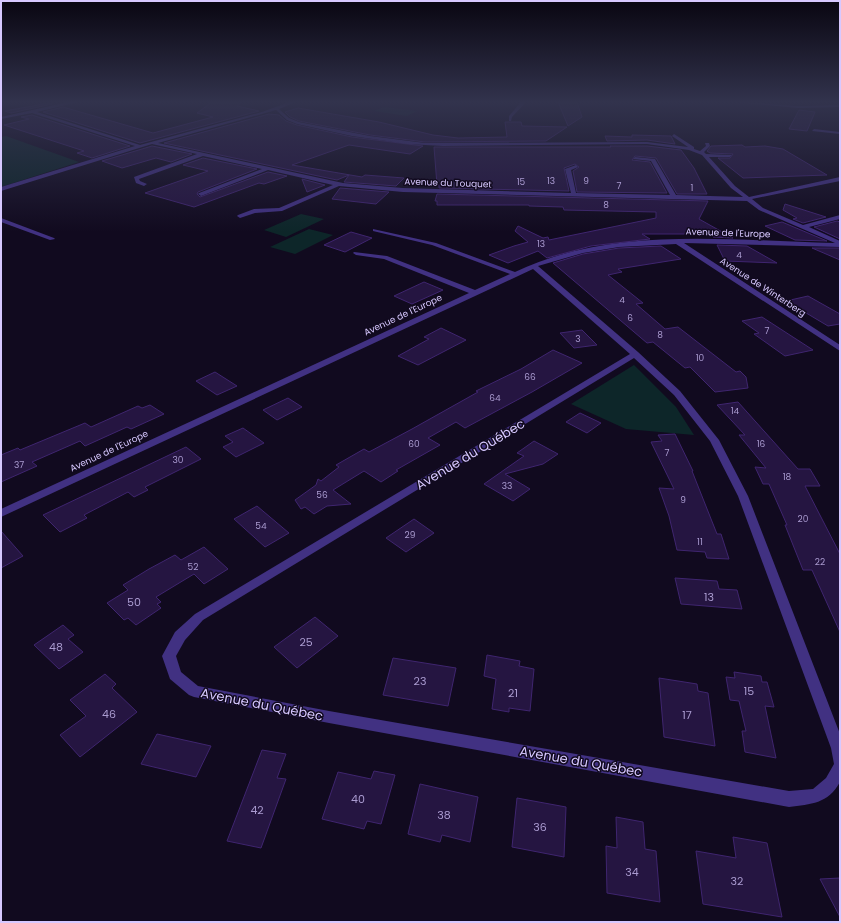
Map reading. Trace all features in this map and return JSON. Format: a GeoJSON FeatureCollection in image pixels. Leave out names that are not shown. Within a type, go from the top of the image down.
{"type":"FeatureCollection","features":[{"type":"Feature","properties":{"kind":"street"},"geometry":{"type":"LineString","coordinates":[[1,189],[144,145]]}},
{"type":"Feature","properties":{"kind":"street","name":"Avenue du Touquet"},"geometry":{"type":"LineString","coordinates":[[162,145],[339,184],[403,190],[747,198],[840,180]]}},
{"type":"Feature","properties":{"kind":"street"},"geometry":{"type":"LineString","coordinates":[[659,145],[730,156]]}},
{"type":"Feature","properties":{"kind":"street"},"geometry":{"type":"LineString","coordinates":[[689,145],[699,152],[733,187],[766,212],[840,244]]}},
{"type":"Feature","properties":{"kind":"street"},"geometry":{"type":"LineString","coordinates":[[699,152],[708,145]]}},
{"type":"Feature","properties":{"kind":"street"},"geometry":{"type":"LineString","coordinates":[[144,184],[138,182],[136,178],[203,154]]}},
{"type":"Feature","properties":{"kind":"street"},"geometry":{"type":"LineString","coordinates":[[635,158],[653,160],[674,197]]}},
{"type":"Feature","properties":{"kind":"street"},"geometry":{"type":"LineString","coordinates":[[574,194],[568,169],[576,166]]}},
{"type":"Feature","properties":{"kind":"street"},"geometry":{"type":"LineString","coordinates":[[201,194],[267,169]]}},
{"type":"Feature","properties":{"kind":"street"},"geometry":{"type":"LineString","coordinates":[[240,216],[254,211],[280,210],[339,184]]}},
{"type":"Feature","properties":{"kind":"street"},"geometry":{"type":"LineString","coordinates":[[803,227],[840,217]]}},
{"type":"Feature","properties":{"kind":"street"},"geometry":{"type":"LineString","coordinates":[[1,220],[52,239]]}},
{"type":"Feature","properties":{"kind":"street"},"geometry":{"type":"LineString","coordinates":[[375,230],[440,246],[515,274]]}},
{"type":"Feature","properties":{"kind":"street","name":"Avenue de l'Europe"},"geometry":{"type":"LineString","coordinates":[[1,513],[534,266],[578,252],[611,246],[676,241],[840,244]]}},
{"type":"Feature","properties":{"kind":"street","name":"Avenue de Winterberg"},"geometry":{"type":"LineString","coordinates":[[676,241],[840,349]]}},
{"type":"Feature","properties":{"kind":"street"},"geometry":{"type":"LineString","coordinates":[[356,254],[385,257],[475,293]]}},
{"type":"Feature","properties":{"kind":"street"},"geometry":{"type":"LineString","coordinates":[[534,266],[635,354],[677,393],[714,440],[743,496],[838,748],[840,761]]}},
{"type":"Feature","properties":{"kind":"street","name":"Avenue du Québec"},"geometry":{"type":"LineString","coordinates":[[635,354],[199,617],[180,636],[169,656],[175,675],[194,691],[329,717],[789,799],[816,796],[831,784],[840,767]]}},
{"type":"Feature","properties":{"kind":"green space"},"geometry":{"type":"Polygon","coordinates":[[[1,145],[31,145],[79,162],[1,187],[1,145]]]}},
{"type":"Feature","properties":{"kind":"green space"},"geometry":{"type":"Polygon","coordinates":[[[301,214],[324,219],[286,237],[264,230],[301,214]]]}},
{"type":"Feature","properties":{"kind":"green space"},"geometry":{"type":"Polygon","coordinates":[[[309,229],[333,235],[295,254],[270,247],[309,229]]]}},
{"type":"Feature","properties":{"kind":"green space"},"geometry":{"type":"Polygon","coordinates":[[[634,365],[676,407],[694,435],[626,429],[571,404],[634,365]]]}},
{"type":"Feature","properties":{"kind":"building"},"geometry":{"type":"Polygon","coordinates":[[[66,145],[130,146],[92,158],[77,153],[84,151],[66,145]]]}},
{"type":"Feature","properties":{"kind":"building"},"geometry":{"type":"Polygon","coordinates":[[[174,145],[349,145],[292,165],[362,177],[365,175],[404,178],[396,186],[344,182],[349,175],[337,180],[174,145]]]}},
{"type":"Feature","properties":{"kind":"building"},"geometry":{"type":"Polygon","coordinates":[[[349,145],[423,146],[410,154],[349,145]]]}},
{"type":"Feature","properties":{"kind":"building"},"geometry":{"type":"Polygon","coordinates":[[[152,146],[192,154],[171,162],[156,158],[122,168],[102,161],[152,146]]]}},
{"type":"Feature","properties":{"kind":"building"},"geometry":{"type":"Polygon","coordinates":[[[610,146],[647,146],[681,150],[694,168],[707,194],[677,194],[656,158],[635,156],[632,160],[650,162],[667,193],[577,192],[573,171],[579,167],[575,164],[564,168],[569,191],[439,188],[439,185],[437,185],[434,147],[611,147],[610,146]]]}},
{"type":"Feature","properties":{"kind":"building"},"geometry":{"type":"Polygon","coordinates":[[[711,146],[765,146],[783,149],[827,175],[743,178],[718,158],[730,158],[733,154],[710,153],[707,151],[711,146]]]}},
{"type":"Feature","properties":{"kind":"building"},"geometry":{"type":"Polygon","coordinates":[[[203,158],[257,169],[198,192],[197,194],[200,197],[268,172],[287,176],[264,184],[259,183],[194,207],[145,193],[208,171],[183,165],[203,158]]]}},
{"type":"Feature","properties":{"kind":"building"},"geometry":{"type":"Polygon","coordinates":[[[302,179],[325,185],[307,192],[302,179]]]}},
{"type":"Feature","properties":{"kind":"building"},"geometry":{"type":"Polygon","coordinates":[[[340,188],[389,192],[376,204],[332,199],[340,188]]]}},
{"type":"Feature","properties":{"kind":"building"},"geometry":{"type":"Polygon","coordinates":[[[437,194],[708,201],[699,219],[733,238],[713,237],[711,234],[642,234],[650,239],[591,246],[547,258],[538,251],[508,263],[489,255],[528,242],[515,231],[518,226],[543,238],[548,237],[549,240],[656,218],[656,212],[564,210],[563,207],[529,205],[437,205],[437,201],[435,201],[437,194]]]}},
{"type":"Feature","properties":{"kind":"building"},"geometry":{"type":"Polygon","coordinates":[[[785,204],[826,217],[803,223],[793,219],[797,218],[783,210],[785,204]]]}},
{"type":"Feature","properties":{"kind":"building"},"geometry":{"type":"Polygon","coordinates":[[[837,221],[840,222],[840,239],[814,227],[837,221]]]}},
{"type":"Feature","properties":{"kind":"building"},"geometry":{"type":"Polygon","coordinates":[[[782,222],[827,241],[795,240],[765,226],[782,222]]]}},
{"type":"Feature","properties":{"kind":"building"},"geometry":{"type":"Polygon","coordinates":[[[351,232],[372,238],[345,252],[324,245],[351,232]]]}},
{"type":"Feature","properties":{"kind":"building"},"geometry":{"type":"Polygon","coordinates":[[[717,245],[747,246],[777,263],[725,261],[717,245]]]}},
{"type":"Feature","properties":{"kind":"building"},"geometry":{"type":"Polygon","coordinates":[[[661,246],[681,259],[618,269],[622,272],[608,275],[643,303],[636,304],[665,329],[678,327],[736,372],[740,371],[746,377],[748,388],[715,392],[690,367],[685,368],[653,342],[647,343],[553,263],[583,254],[619,248],[661,246]]]}},
{"type":"Feature","properties":{"kind":"building"},"geometry":{"type":"Polygon","coordinates":[[[812,248],[840,248],[840,260],[812,248]]]}},
{"type":"Feature","properties":{"kind":"building"},"geometry":{"type":"Polygon","coordinates":[[[424,282],[443,290],[412,304],[394,296],[424,282]]]}},
{"type":"Feature","properties":{"kind":"building"},"geometry":{"type":"Polygon","coordinates":[[[808,296],[840,314],[840,324],[828,326],[786,301],[808,296]]]}},
{"type":"Feature","properties":{"kind":"building"},"geometry":{"type":"Polygon","coordinates":[[[762,317],[813,350],[785,356],[754,334],[759,333],[742,321],[762,317]]]}},
{"type":"Feature","properties":{"kind":"building"},"geometry":{"type":"Polygon","coordinates":[[[441,328],[466,340],[418,365],[398,356],[429,339],[424,337],[441,328]]]}},
{"type":"Feature","properties":{"kind":"building"},"geometry":{"type":"Polygon","coordinates":[[[582,330],[597,345],[574,348],[560,333],[582,330]]]}},
{"type":"Feature","properties":{"kind":"building"},"geometry":{"type":"Polygon","coordinates":[[[553,350],[582,363],[465,428],[456,422],[428,438],[440,445],[396,470],[398,471],[381,482],[364,471],[333,490],[351,504],[327,506],[314,514],[305,507],[301,509],[295,500],[316,485],[318,479],[321,481],[339,467],[336,465],[364,449],[369,452],[478,392],[476,391],[521,369],[553,350]]]}},
{"type":"Feature","properties":{"kind":"building"},"geometry":{"type":"Polygon","coordinates":[[[215,372],[237,386],[217,395],[196,381],[215,372]]]}},
{"type":"Feature","properties":{"kind":"building"},"geometry":{"type":"Polygon","coordinates":[[[288,398],[302,407],[277,420],[263,410],[288,398]]]}},
{"type":"Feature","properties":{"kind":"building"},"geometry":{"type":"Polygon","coordinates":[[[738,402],[798,469],[810,469],[820,486],[805,486],[840,554],[840,632],[812,570],[803,570],[785,525],[787,525],[769,484],[763,484],[755,467],[766,468],[739,435],[745,435],[717,405],[738,402]]]}},
{"type":"Feature","properties":{"kind":"building"},"geometry":{"type":"Polygon","coordinates":[[[150,405],[164,414],[131,429],[127,427],[85,446],[80,441],[32,462],[37,466],[1,482],[1,455],[18,448],[20,450],[85,423],[91,427],[138,406],[142,408],[150,405]]]}},
{"type":"Feature","properties":{"kind":"building"},"geometry":{"type":"Polygon","coordinates":[[[580,413],[601,423],[587,433],[566,422],[580,413]]]}},
{"type":"Feature","properties":{"kind":"building"},"geometry":{"type":"Polygon","coordinates":[[[243,428],[264,443],[236,457],[223,447],[233,442],[225,436],[243,428]]]}},
{"type":"Feature","properties":{"kind":"building"},"geometry":{"type":"Polygon","coordinates":[[[675,434],[693,471],[717,534],[721,534],[729,559],[707,558],[705,552],[677,550],[669,516],[659,488],[674,489],[651,442],[662,441],[658,435],[675,434]]]}},
{"type":"Feature","properties":{"kind":"building"},"geometry":{"type":"Polygon","coordinates":[[[534,441],[558,454],[543,464],[505,474],[530,489],[513,501],[484,484],[524,456],[517,453],[534,441]]]}},
{"type":"Feature","properties":{"kind":"building"},"geometry":{"type":"Polygon","coordinates":[[[186,447],[201,459],[145,487],[148,490],[134,497],[128,492],[84,515],[87,518],[60,532],[43,515],[186,447]]]}},
{"type":"Feature","properties":{"kind":"building"},"geometry":{"type":"Polygon","coordinates":[[[257,506],[289,533],[265,547],[234,519],[257,506]]]}},
{"type":"Feature","properties":{"kind":"building"},"geometry":{"type":"Polygon","coordinates":[[[414,519],[434,533],[406,552],[386,538],[414,519]]]}},
{"type":"Feature","properties":{"kind":"building"},"geometry":{"type":"Polygon","coordinates":[[[1,531],[23,556],[1,568],[1,531]]]}},
{"type":"Feature","properties":{"kind":"building"},"geometry":{"type":"Polygon","coordinates":[[[204,547],[228,569],[204,584],[194,574],[156,597],[161,602],[157,604],[161,608],[136,625],[128,618],[124,620],[107,603],[128,590],[123,585],[149,569],[175,555],[181,560],[204,547]]]}},
{"type":"Feature","properties":{"kind":"building"},"geometry":{"type":"Polygon","coordinates":[[[675,578],[717,581],[719,589],[737,590],[742,609],[681,604],[675,578]]]}},
{"type":"Feature","properties":{"kind":"building"},"geometry":{"type":"Polygon","coordinates":[[[315,617],[338,636],[297,668],[274,647],[315,617]]]}},
{"type":"Feature","properties":{"kind":"building"},"geometry":{"type":"Polygon","coordinates":[[[63,625],[74,635],[68,639],[83,652],[59,669],[34,645],[63,625]]]}},
{"type":"Feature","properties":{"kind":"building"},"geometry":{"type":"Polygon","coordinates":[[[487,655],[520,661],[519,666],[534,669],[530,711],[509,708],[509,712],[492,709],[496,679],[484,676],[487,655]]]}},
{"type":"Feature","properties":{"kind":"building"},"geometry":{"type":"Polygon","coordinates":[[[393,658],[456,668],[448,706],[383,695],[393,658]]]}},
{"type":"Feature","properties":{"kind":"building"},"geometry":{"type":"Polygon","coordinates":[[[734,672],[761,676],[762,682],[767,682],[774,707],[765,706],[776,758],[745,752],[742,731],[746,731],[739,701],[730,700],[726,677],[735,678],[734,672]]]}},
{"type":"Feature","properties":{"kind":"building"},"geometry":{"type":"Polygon","coordinates":[[[105,674],[116,684],[112,688],[137,712],[80,757],[60,735],[86,716],[70,700],[105,674]]]}},
{"type":"Feature","properties":{"kind":"building"},"geometry":{"type":"Polygon","coordinates":[[[659,678],[697,684],[698,691],[708,693],[715,746],[664,737],[659,678]]]}},
{"type":"Feature","properties":{"kind":"building"},"geometry":{"type":"Polygon","coordinates":[[[157,734],[211,746],[196,777],[141,764],[157,734]]]}},
{"type":"Feature","properties":{"kind":"building"},"geometry":{"type":"Polygon","coordinates":[[[262,750],[286,754],[277,778],[286,779],[261,848],[227,841],[262,750]]]}},
{"type":"Feature","properties":{"kind":"building"},"geometry":{"type":"Polygon","coordinates":[[[374,771],[395,775],[381,824],[367,821],[364,829],[322,819],[338,772],[371,779],[374,771]]]}},
{"type":"Feature","properties":{"kind":"building"},"geometry":{"type":"Polygon","coordinates":[[[420,784],[478,797],[470,842],[442,835],[440,842],[408,834],[420,784]]]}},
{"type":"Feature","properties":{"kind":"building"},"geometry":{"type":"Polygon","coordinates":[[[517,798],[566,807],[564,857],[512,847],[517,798]]]}},
{"type":"Feature","properties":{"kind":"building"},"geometry":{"type":"Polygon","coordinates":[[[616,817],[643,822],[645,849],[656,851],[660,902],[607,893],[606,846],[617,848],[616,817]]]}},
{"type":"Feature","properties":{"kind":"building"},"geometry":{"type":"Polygon","coordinates":[[[733,837],[767,843],[782,917],[703,904],[696,851],[736,858],[733,837]]]}},
{"type":"Feature","properties":{"kind":"building"},"geometry":{"type":"Polygon","coordinates":[[[840,878],[840,917],[820,879],[840,878]]]}}]}
